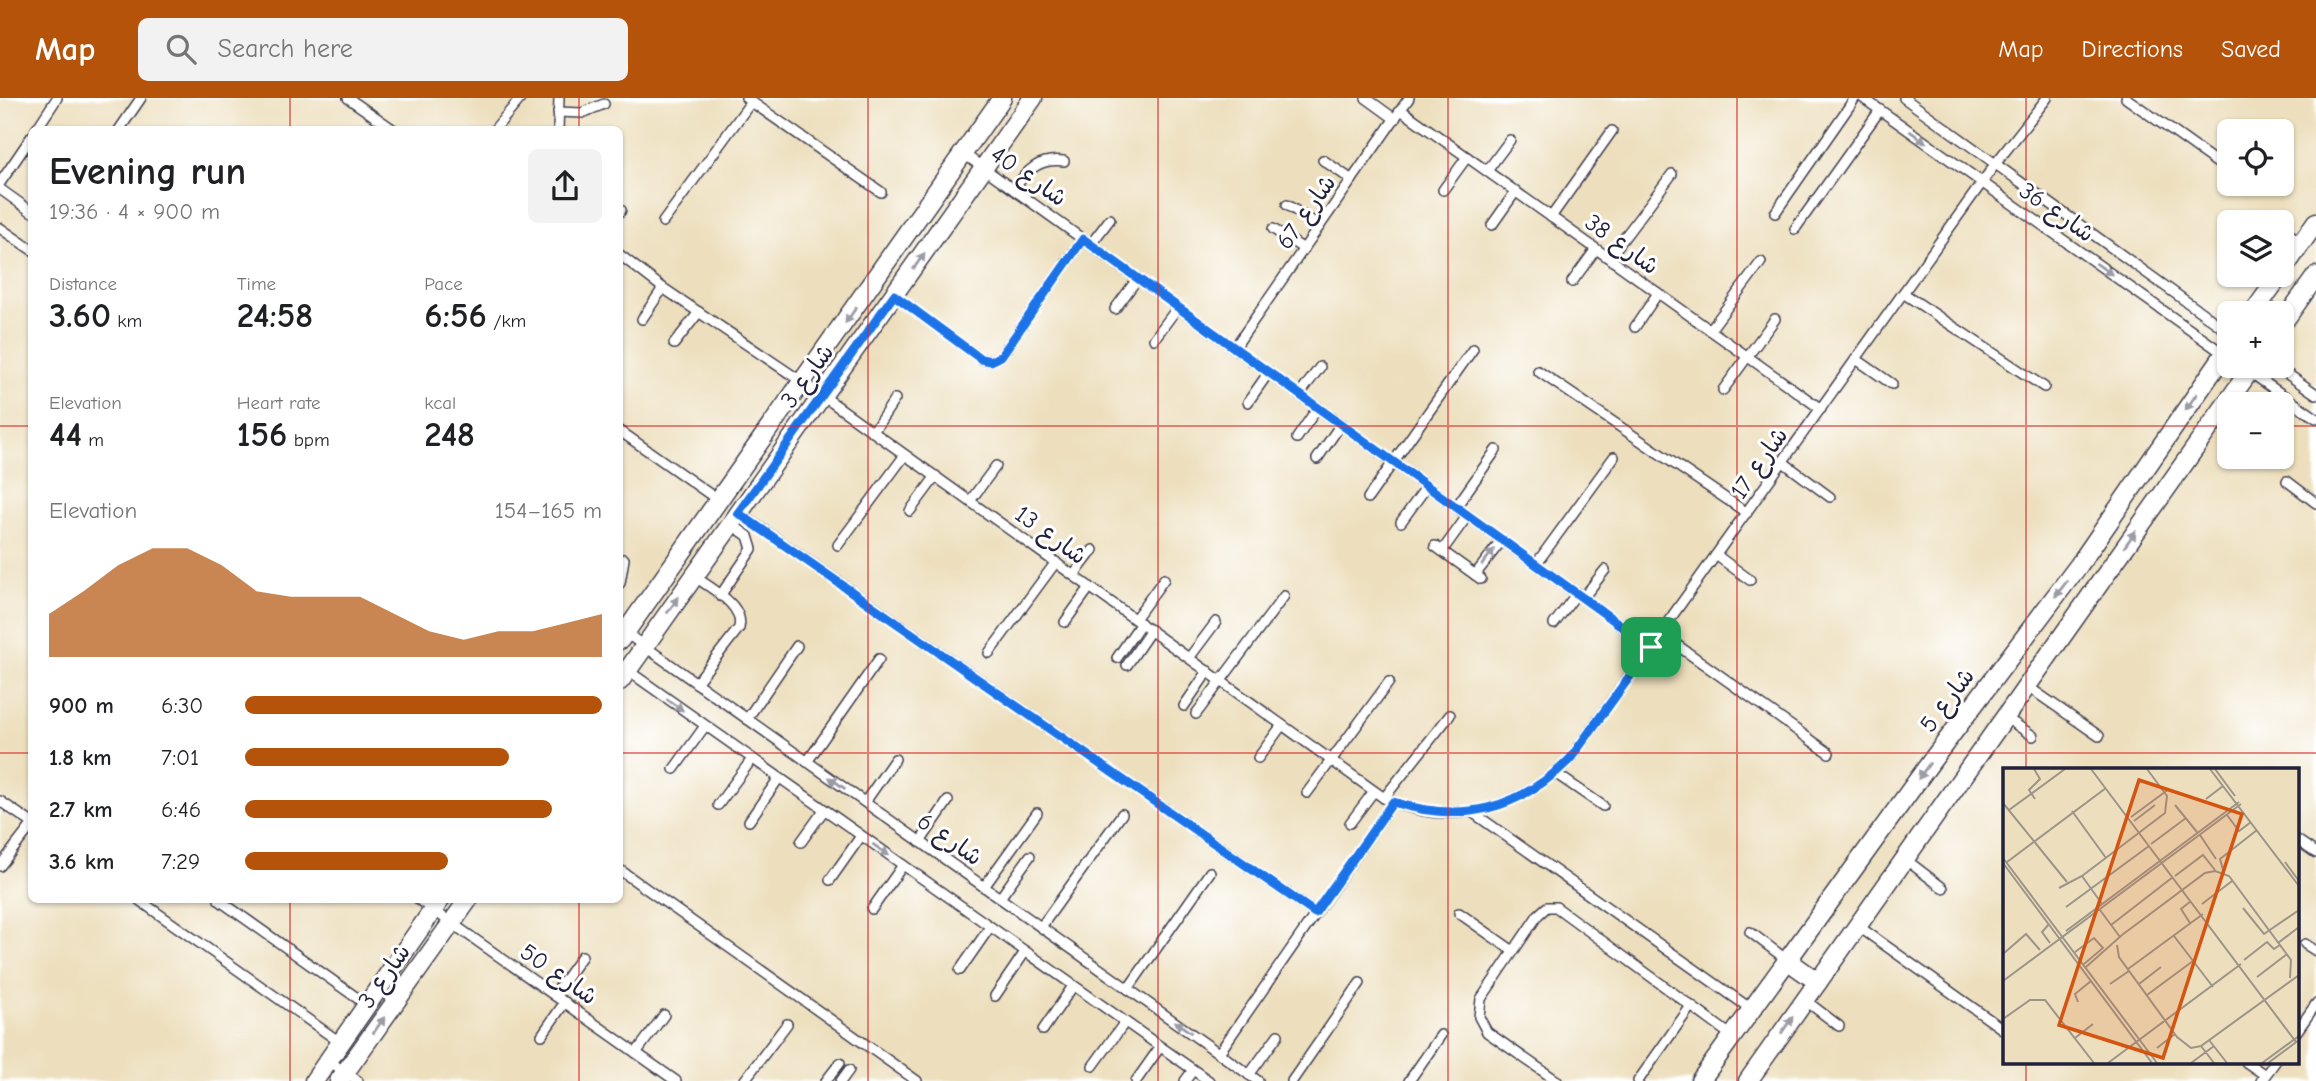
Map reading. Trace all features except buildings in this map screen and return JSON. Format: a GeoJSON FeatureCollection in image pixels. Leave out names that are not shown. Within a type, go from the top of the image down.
{"type":"FeatureCollection","features":[{"type":"Feature","properties":{"kind":"street","name":"شارع 3"},"geometry":{"type":"LineString","coordinates":[[623,631],[803,382],[1002,98]]}},
{"type":"Feature","properties":{"kind":"street","name":"شارع 3"},"geometry":{"type":"LineString","coordinates":[[623,671],[823,396],[1033,98]]}},
{"type":"Feature","properties":{"kind":"street"},"geometry":{"type":"LineString","coordinates":[[2294,254],[2316,222]]}},
{"type":"Feature","properties":{"kind":"street"},"geometry":{"type":"LineString","coordinates":[[2294,307],[2316,276]]}},
{"type":"Feature","properties":{"kind":"street","name":"شارع 5"},"geometry":{"type":"LineString","coordinates":[[1700,1081],[1933,759],[2079,565],[2217,368]]}},
{"type":"Feature","properties":{"kind":"street"},"geometry":{"type":"LineString","coordinates":[[1748,1081],[2241,378]]}},
{"type":"Feature","properties":{"kind":"street","name":"شارع 3"},"geometry":{"type":"LineString","coordinates":[[314,1081],[367,1005],[431,903]]}},
{"type":"Feature","properties":{"kind":"street","name":"شارع 3"},"geometry":{"type":"LineString","coordinates":[[347,1078],[466,903]]}},
{"type":"Feature","properties":{"kind":"street"},"geometry":{"type":"LineString","coordinates":[[1787,960],[1818,982]]}},
{"type":"Feature","properties":{"kind":"lane"},"geometry":{"type":"LineString","coordinates":[[39,126],[57,98]]}},
{"type":"Feature","properties":{"kind":"lane"},"geometry":{"type":"LineString","coordinates":[[121,126],[141,98]]}},
{"type":"Feature","properties":{"kind":"lane"},"geometry":{"type":"LineString","coordinates":[[348,98],[388,126]]}},
{"type":"Feature","properties":{"kind":"lane"},"geometry":{"type":"LineString","coordinates":[[497,126],[521,98]]}},
{"type":"Feature","properties":{"kind":"lane"},"geometry":{"type":"LineString","coordinates":[[558,126],[559,98]]}},
{"type":"Feature","properties":{"kind":"lane"},"geometry":{"type":"LineString","coordinates":[[1366,98],[1395,119]]}},
{"type":"Feature","properties":{"kind":"lane","name":"شارع 67"},"geometry":{"type":"LineString","coordinates":[[1235,348],[1409,98]]}},
{"type":"Feature","properties":{"kind":"lane"},"geometry":{"type":"LineString","coordinates":[[1775,213],[1855,98]]}},
{"type":"Feature","properties":{"kind":"lane","name":"شارع 36"},"geometry":{"type":"LineString","coordinates":[[1863,98],[2217,344]]}},
{"type":"Feature","properties":{"kind":"lane","name":"شارع 36"},"geometry":{"type":"LineString","coordinates":[[1904,98],[2217,324]]}},
{"type":"Feature","properties":{"kind":"lane","name":"شارع 17"},"geometry":{"type":"LineString","coordinates":[[1472,811],[1517,799],[1537,788],[1570,759],[1982,182],[2047,98]]}},
{"type":"Feature","properties":{"kind":"lane"},"geometry":{"type":"LineString","coordinates":[[2126,98],[2217,163]]}},
{"type":"Feature","properties":{"kind":"lane"},"geometry":{"type":"LineString","coordinates":[[663,222],[749,100],[881,192]]}},
{"type":"Feature","properties":{"kind":"lane"},"geometry":{"type":"LineString","coordinates":[[558,112],[582,113],[604,104]]}},
{"type":"Feature","properties":{"kind":"lane","name":"شارع 38"},"geometry":{"type":"LineString","coordinates":[[1401,110],[1821,409]]}},
{"type":"Feature","properties":{"kind":"lane"},"geometry":{"type":"LineString","coordinates":[[1795,229],[1880,110]]}},
{"type":"Feature","properties":{"kind":"lane"},"geometry":{"type":"LineString","coordinates":[[1550,216],[1612,131]]}},
{"type":"Feature","properties":{"kind":"lane"},"geometry":{"type":"LineString","coordinates":[[1487,171],[1510,140]]}},
{"type":"Feature","properties":{"kind":"lane"},"geometry":{"type":"LineString","coordinates":[[0,183],[28,142]]}},
{"type":"Feature","properties":{"kind":"lane","name":"شارع 40"},"geometry":{"type":"LineString","coordinates":[[964,154],[1651,647]]}},
{"type":"Feature","properties":{"kind":"lane"},"geometry":{"type":"LineString","coordinates":[[1443,191],[1467,157]]}},
{"type":"Feature","properties":{"kind":"lane"},"geometry":{"type":"LineString","coordinates":[[1323,160],[1352,180]]}},
{"type":"Feature","properties":{"kind":"lane"},"geometry":{"type":"LineString","coordinates":[[1014,189],[1025,173],[1038,164],[1064,161]]}},
{"type":"Feature","properties":{"kind":"lane"},"geometry":{"type":"LineString","coordinates":[[1609,258],[1672,174]]}},
{"type":"Feature","properties":{"kind":"lane"},"geometry":{"type":"LineString","coordinates":[[0,189],[28,209]]}},
{"type":"Feature","properties":{"kind":"lane"},"geometry":{"type":"LineString","coordinates":[[1492,225],[1516,191]]}},
{"type":"Feature","properties":{"kind":"lane"},"geometry":{"type":"LineString","coordinates":[[1287,205],[1320,226]]}},
{"type":"Feature","properties":{"kind":"lane"},"geometry":{"type":"LineString","coordinates":[[894,295],[981,359],[991,361],[1001,356],[1087,241],[1110,219]]}},
{"type":"Feature","properties":{"kind":"lane"},"geometry":{"type":"LineString","coordinates":[[0,228],[28,247]]}},
{"type":"Feature","properties":{"kind":"lane"},"geometry":{"type":"LineString","coordinates":[[1273,229],[1304,249]]}},
{"type":"Feature","properties":{"kind":"lane"},"geometry":{"type":"LineString","coordinates":[[2294,237],[2302,243]]}},
{"type":"Feature","properties":{"kind":"lane"},"geometry":{"type":"LineString","coordinates":[[1572,282],[1596,249]]}},
{"type":"Feature","properties":{"kind":"lane","name":"شارع 13"},"geometry":{"type":"LineString","coordinates":[[623,257],[663,288],[936,476],[1374,791],[1388,800],[1419,810],[1446,813],[1472,811]]}},
{"type":"Feature","properties":{"kind":"lane"},"geometry":{"type":"LineString","coordinates":[[1710,330],[1761,262]]}},
{"type":"Feature","properties":{"kind":"lane"},"geometry":{"type":"LineString","coordinates":[[1115,309],[1138,278]]}},
{"type":"Feature","properties":{"kind":"lane"},"geometry":{"type":"LineString","coordinates":[[642,319],[663,288]]}},
{"type":"Feature","properties":{"kind":"lane"},"geometry":{"type":"LineString","coordinates":[[1635,327],[1658,293]]}},
{"type":"Feature","properties":{"kind":"lane"},"geometry":{"type":"LineString","coordinates":[[1903,293],[2044,387]]}},
{"type":"Feature","properties":{"kind":"lane"},"geometry":{"type":"LineString","coordinates":[[1154,339],[1178,307]]}},
{"type":"Feature","properties":{"kind":"lane"},"geometry":{"type":"LineString","coordinates":[[674,344],[699,312]]}},
{"type":"Feature","properties":{"kind":"lane"},"geometry":{"type":"LineString","coordinates":[[1723,390],[1775,319]]}},
{"type":"Feature","properties":{"kind":"lane"},"geometry":{"type":"LineString","coordinates":[[1368,498],[1473,349]]}},
{"type":"Feature","properties":{"kind":"lane"},"geometry":{"type":"LineString","coordinates":[[1856,359],[1892,384]]}},
{"type":"Feature","properties":{"kind":"lane"},"geometry":{"type":"LineString","coordinates":[[1300,394],[1320,367]]}},
{"type":"Feature","properties":{"kind":"lane"},"geometry":{"type":"LineString","coordinates":[[1538,371],[1746,513]]}},
{"type":"Feature","properties":{"kind":"lane"},"geometry":{"type":"LineString","coordinates":[[1248,402],[1269,372]]}},
{"type":"Feature","properties":{"kind":"lane"},"geometry":{"type":"LineString","coordinates":[[2262,378],[2316,418]]}},
{"type":"Feature","properties":{"kind":"lane"},"geometry":{"type":"LineString","coordinates":[[2293,378],[2316,394]]}},
{"type":"Feature","properties":{"kind":"lane"},"geometry":{"type":"LineString","coordinates":[[873,432],[895,399]]}},
{"type":"Feature","properties":{"kind":"lane"},"geometry":{"type":"LineString","coordinates":[[1297,438],[1318,407]]}},
{"type":"Feature","properties":{"kind":"lane"},"geometry":{"type":"LineString","coordinates":[[1317,459],[1341,424]]}},
{"type":"Feature","properties":{"kind":"lane"},"geometry":{"type":"LineString","coordinates":[[623,433],[718,500]]}},
{"type":"Feature","properties":{"kind":"lane"},"geometry":{"type":"LineString","coordinates":[[1456,507],[1496,450]]}},
{"type":"Feature","properties":{"kind":"lane"},"geometry":{"type":"LineString","coordinates":[[838,545],[905,455]]}},
{"type":"Feature","properties":{"kind":"lane"},"geometry":{"type":"LineString","coordinates":[[1535,564],[1614,457]]}},
{"type":"Feature","properties":{"kind":"lane"},"geometry":{"type":"LineString","coordinates":[[1783,462],[1830,497]]}},
{"type":"Feature","properties":{"kind":"lane"},"geometry":{"type":"LineString","coordinates":[[970,501],[996,466]]}},
{"type":"Feature","properties":{"kind":"lane"},"geometry":{"type":"LineString","coordinates":[[910,511],[936,476]]}},
{"type":"Feature","properties":{"kind":"lane"},"geometry":{"type":"LineString","coordinates":[[2287,481],[2316,503]]}},
{"type":"Feature","properties":{"kind":"lane"},"geometry":{"type":"LineString","coordinates":[[1401,522],[1427,486]]}},
{"type":"Feature","properties":{"kind":"lane"},"geometry":{"type":"LineString","coordinates":[[1468,515],[1438,548],[1478,577],[1502,540]]}},
{"type":"Feature","properties":{"kind":"lane"},"geometry":{"type":"LineString","coordinates":[[720,596],[752,550],[748,536],[735,518]]}},
{"type":"Feature","properties":{"kind":"lane"},"geometry":{"type":"LineString","coordinates":[[735,518],[1315,913]]}},
{"type":"Feature","properties":{"kind":"lane"},"geometry":{"type":"LineString","coordinates":[[1074,575],[1093,550]]}},
{"type":"Feature","properties":{"kind":"lane"},"geometry":{"type":"LineString","coordinates":[[1716,555],[1750,579]]}},
{"type":"Feature","properties":{"kind":"lane"},"geometry":{"type":"LineString","coordinates":[[623,565],[624,559]]}},
{"type":"Feature","properties":{"kind":"lane"},"geometry":{"type":"LineString","coordinates":[[989,653],[1056,562]]}},
{"type":"Feature","properties":{"kind":"lane"},"geometry":{"type":"LineString","coordinates":[[1554,624],[1605,570]]}},
{"type":"Feature","properties":{"kind":"lane"},"geometry":{"type":"LineString","coordinates":[[694,576],[737,609],[741,621],[739,628],[696,683]]}},
{"type":"Feature","properties":{"kind":"lane"},"geometry":{"type":"LineString","coordinates":[[1117,658],[1164,579]]}},
{"type":"Feature","properties":{"kind":"lane"},"geometry":{"type":"LineString","coordinates":[[1065,622],[1090,587]]}},
{"type":"Feature","properties":{"kind":"lane"},"geometry":{"type":"LineString","coordinates":[[1196,714],[1284,596]]}},
{"type":"Feature","properties":{"kind":"lane"},"geometry":{"type":"LineString","coordinates":[[1189,658],[1216,622]]}},
{"type":"Feature","properties":{"kind":"lane"},"geometry":{"type":"LineString","coordinates":[[1127,665],[1151,630]]}},
{"type":"Feature","properties":{"kind":"lane"},"geometry":{"type":"LineString","coordinates":[[1660,633],[1829,753]]}},
{"type":"Feature","properties":{"kind":"lane","name":"شارع 6"},"geometry":{"type":"LineString","coordinates":[[623,635],[696,683],[1258,1081]]}},
{"type":"Feature","properties":{"kind":"lane"},"geometry":{"type":"LineString","coordinates":[[747,719],[797,646]]}},
{"type":"Feature","properties":{"kind":"lane"},"geometry":{"type":"LineString","coordinates":[[807,762],[879,659]]}},
{"type":"Feature","properties":{"kind":"lane"},"geometry":{"type":"LineString","coordinates":[[1184,706],[1208,671]]}},
{"type":"Feature","properties":{"kind":"lane","name":"شارع 6"},"geometry":{"type":"LineString","coordinates":[[623,673],[705,726],[1209,1081]]}},
{"type":"Feature","properties":{"kind":"lane"},"geometry":{"type":"LineString","coordinates":[[1307,793],[1389,682]]}},
{"type":"Feature","properties":{"kind":"lane"},"geometry":{"type":"LineString","coordinates":[[2027,686],[2099,736]]}},
{"type":"Feature","properties":{"kind":"lane"},"geometry":{"type":"LineString","coordinates":[[1219,1053],[1388,800],[1450,715]]}},
{"type":"Feature","properties":{"kind":"lane"},"geometry":{"type":"LineString","coordinates":[[2005,717],[2033,736]]}},
{"type":"Feature","properties":{"kind":"lane"},"geometry":{"type":"LineString","coordinates":[[1258,758],[1282,725]]}},
{"type":"Feature","properties":{"kind":"lane"},"geometry":{"type":"LineString","coordinates":[[674,769],[705,726]]}},
{"type":"Feature","properties":{"kind":"lane"},"geometry":{"type":"LineString","coordinates":[[718,806],[752,759]]}},
{"type":"Feature","properties":{"kind":"lane"},"geometry":{"type":"LineString","coordinates":[[865,802],[895,759]]}},
{"type":"Feature","properties":{"kind":"lane"},"geometry":{"type":"LineString","coordinates":[[1555,773],[1603,806]]}},
{"type":"Feature","properties":{"kind":"lane"},"geometry":{"type":"LineString","coordinates":[[749,821],[779,778]]}},
{"type":"Feature","properties":{"kind":"lane"},"geometry":{"type":"LineString","coordinates":[[1350,823],[1374,791]]}},
{"type":"Feature","properties":{"kind":"lane"},"geometry":{"type":"LineString","coordinates":[[0,801],[28,821]]}},
{"type":"Feature","properties":{"kind":"lane"},"geometry":{"type":"LineString","coordinates":[[920,842],[948,801]]}},
{"type":"Feature","properties":{"kind":"lane"},"geometry":{"type":"LineString","coordinates":[[801,842],[824,810]]}},
{"type":"Feature","properties":{"kind":"lane"},"geometry":{"type":"LineString","coordinates":[[1472,811],[1751,1009]]}},
{"type":"Feature","properties":{"kind":"lane"},"geometry":{"type":"LineString","coordinates":[[984,887],[1037,813]]}},
{"type":"Feature","properties":{"kind":"lane"},"geometry":{"type":"LineString","coordinates":[[1041,927],[1122,814]]}},
{"type":"Feature","properties":{"kind":"lane"},"geometry":{"type":"LineString","coordinates":[[0,866],[28,829]]}},
{"type":"Feature","properties":{"kind":"lane"},"geometry":{"type":"LineString","coordinates":[[830,880],[861,836]]}},
{"type":"Feature","properties":{"kind":"lane"},"geometry":{"type":"LineString","coordinates":[[2298,841],[2316,853]]}},
{"type":"Feature","properties":{"kind":"lane"},"geometry":{"type":"LineString","coordinates":[[1000,898],[1030,856]]}},
{"type":"Feature","properties":{"kind":"lane"},"geometry":{"type":"LineString","coordinates":[[1905,859],[1943,888]]}},
{"type":"Feature","properties":{"kind":"lane"},"geometry":{"type":"LineString","coordinates":[[872,909],[903,865]]}},
{"type":"Feature","properties":{"kind":"lane"},"geometry":{"type":"LineString","coordinates":[[623,872],[918,1081]]}},
{"type":"Feature","properties":{"kind":"lane"},"geometry":{"type":"LineString","coordinates":[[1128,989],[1210,872]]}},
{"type":"Feature","properties":{"kind":"lane"},"geometry":{"type":"LineString","coordinates":[[143,903],[341,1043]]}},
{"type":"Feature","properties":{"kind":"lane"},"geometry":{"type":"LineString","coordinates":[[223,903],[367,1005]]}},
{"type":"Feature","properties":{"kind":"lane","name":"شارع 50"},"geometry":{"type":"LineString","coordinates":[[431,903],[452,922],[676,1081]]}},
{"type":"Feature","properties":{"kind":"lane"},"geometry":{"type":"LineString","coordinates":[[1557,1081],[1487,1032],[1482,1025],[1479,1008],[1481,999],[1513,951],[1547,907],[1556,907],[1732,1036]]}},
{"type":"Feature","properties":{"kind":"lane"},"geometry":{"type":"LineString","coordinates":[[1459,913],[1513,951]]}},
{"type":"Feature","properties":{"kind":"lane"},"geometry":{"type":"LineString","coordinates":[[1858,926],[2003,1029]]}},
{"type":"Feature","properties":{"kind":"lane"},"geometry":{"type":"LineString","coordinates":[[960,970],[990,927]]}},
{"type":"Feature","properties":{"kind":"lane"},"geometry":{"type":"LineString","coordinates":[[1750,932],[1787,960]]}},
{"type":"Feature","properties":{"kind":"lane"},"geometry":{"type":"LineString","coordinates":[[2305,944],[2316,951]]}},
{"type":"Feature","properties":{"kind":"lane"},"geometry":{"type":"LineString","coordinates":[[995,996],[1025,952]]}},
{"type":"Feature","properties":{"kind":"lane"},"geometry":{"type":"LineString","coordinates":[[554,995],[582,956]]}},
{"type":"Feature","properties":{"kind":"lane"},"geometry":{"type":"LineString","coordinates":[[1292,1081],[1360,983]]}},
{"type":"Feature","properties":{"kind":"lane"},"geometry":{"type":"LineString","coordinates":[[1043,1030],[1073,986]]}},
{"type":"Feature","properties":{"kind":"lane"},"geometry":{"type":"LineString","coordinates":[[1805,1000],[1839,1026]]}},
{"type":"Feature","properties":{"kind":"lane"},"geometry":{"type":"LineString","coordinates":[[542,1035],[565,1002]]}},
{"type":"Feature","properties":{"kind":"lane"},"geometry":{"type":"LineString","coordinates":[[2298,1030],[2316,1004]]}},
{"type":"Feature","properties":{"kind":"lane"},"geometry":{"type":"LineString","coordinates":[[1639,1081],[1691,1006]]}},
{"type":"Feature","properties":{"kind":"lane"},"geometry":{"type":"LineString","coordinates":[[636,1053],[664,1015]]}},
{"type":"Feature","properties":{"kind":"lane"},"geometry":{"type":"LineString","coordinates":[[1093,1066],[1125,1022]]}},
{"type":"Feature","properties":{"kind":"lane"},"geometry":{"type":"LineString","coordinates":[[744,1081],[787,1024]]}},
{"type":"Feature","properties":{"kind":"lane"},"geometry":{"type":"LineString","coordinates":[[1250,1075],[1278,1035]]}},
{"type":"Feature","properties":{"kind":"lane"},"geometry":{"type":"LineString","coordinates":[[1409,1081],[1441,1035]]}},
{"type":"Feature","properties":{"kind":"lane"},"geometry":{"type":"LineString","coordinates":[[1136,1081],[1160,1047]]}},
{"type":"Feature","properties":{"kind":"lane"},"geometry":{"type":"LineString","coordinates":[[329,1061],[347,1078]]}},
{"type":"Feature","properties":{"kind":"lane"},"geometry":{"type":"LineString","coordinates":[[826,1081],[840,1063]]}},
{"type":"Feature","properties":{"kind":"lane"},"geometry":{"type":"LineString","coordinates":[[2247,1063],[2263,1078],[2274,1063]]}},
{"type":"Feature","properties":{"kind":"lane"},"geometry":{"type":"LineString","coordinates":[[841,1081],[849,1070]]}},
{"type":"Feature","properties":{"kind":"lane"},"geometry":{"type":"LineString","coordinates":[[1185,1081],[1193,1070]]}},
{"type":"Feature","properties":{"kind":"route"},"geometry":{"type":"LineString","coordinates":[[1083,239],[1651,647],[1570,759],[1537,788],[1495,807],[1472,811],[1446,813],[1419,810],[1393,802],[1315,913],[738,513],[894,295],[981,359],[991,361],[1001,356],[1083,239]]}}]}
